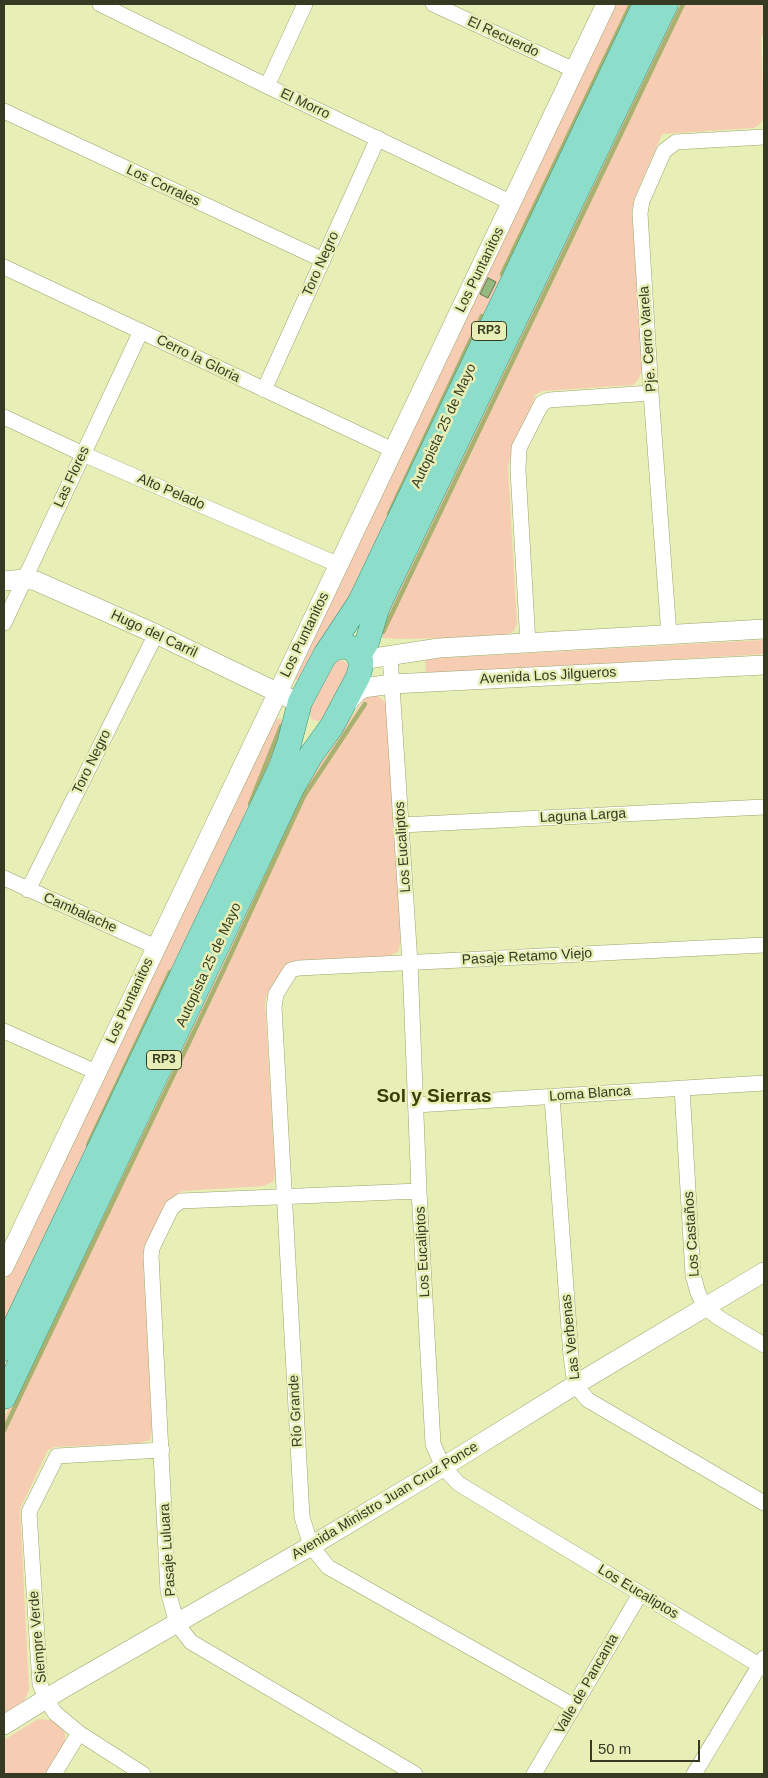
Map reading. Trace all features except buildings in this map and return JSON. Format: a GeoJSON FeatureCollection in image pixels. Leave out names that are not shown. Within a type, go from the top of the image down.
{"type":"FeatureCollection","features":[{"type":"Feature","properties":{"kind":"main road","name":"Autopista 25 de Mayo"},"geometry":{"type":"LineString","coordinates":[[325,655],[360,602],[645,4]]}},
{"type":"Feature","properties":{"kind":"main road","name":"Autopista 25 de Mayo"},"geometry":{"type":"LineString","coordinates":[[360,658],[378,606],[666,4]]}},
{"type":"Feature","properties":{"kind":"main road"},"geometry":{"type":"LineString","coordinates":[[325,655],[336,647],[342,646],[349,647],[360,658]]}},
{"type":"Feature","properties":{"kind":"main road","name":"RP3"},"geometry":{"type":"LineString","coordinates":[[298,706],[325,655]]}},
{"type":"Feature","properties":{"kind":"main road","name":"RP3"},"geometry":{"type":"LineString","coordinates":[[337,718],[358,677],[362,666],[360,658]]}},
{"type":"Feature","properties":{"kind":"main road","name":"Autopista 25 de Mayo"},"geometry":{"type":"LineString","coordinates":[[4,1349],[281,767],[290,744],[298,706]]}},
{"type":"Feature","properties":{"kind":"main road"},"geometry":{"type":"LineString","coordinates":[[298,706],[300,722],[306,729],[314,732],[322,732],[337,718]]}},
{"type":"Feature","properties":{"kind":"main road","name":"Autopista 25 de Mayo"},"geometry":{"type":"LineString","coordinates":[[4,1397],[292,788],[311,755],[337,718]]}},
{"type":"Feature","properties":{"kind":"street","name":"El Morro"},"geometry":{"type":"LineString","coordinates":[[100,4],[512,203]]}},
{"type":"Feature","properties":{"kind":"street"},"geometry":{"type":"LineString","coordinates":[[267,86],[305,4]]}},
{"type":"Feature","properties":{"kind":"street","name":"El Recuerdo"},"geometry":{"type":"LineString","coordinates":[[433,4],[574,70]]}},
{"type":"Feature","properties":{"kind":"street","name":"Los Puntanitos"},"geometry":{"type":"LineString","coordinates":[[4,1267],[606,4]]}},
{"type":"Feature","properties":{"kind":"street","name":"Los Corrales"},"geometry":{"type":"LineString","coordinates":[[4,112],[323,260]]}},
{"type":"Feature","properties":{"kind":"street","name":"Pje. Cerro Varela"},"geometry":{"type":"LineString","coordinates":[[669,635],[651,393],[640,213],[642,201],[664,151],[676,142],[764,137]]}},
{"type":"Feature","properties":{"kind":"street","name":"Toro Negro"},"geometry":{"type":"LineString","coordinates":[[264,390],[378,138]]}},
{"type":"Feature","properties":{"kind":"street","name":"Cerro la Gloria"},"geometry":{"type":"LineString","coordinates":[[4,267],[394,450]]}},
{"type":"Feature","properties":{"kind":"street","name":"Las Flores"},"geometry":{"type":"LineString","coordinates":[[4,623],[141,331]]}},
{"type":"Feature","properties":{"kind":"street"},"geometry":{"type":"LineString","coordinates":[[528,644],[518,448],[542,403],[549,400],[651,393]]}},
{"type":"Feature","properties":{"kind":"street","name":"Alto Pelado"},"geometry":{"type":"LineString","coordinates":[[4,417],[83,454],[339,565]]}},
{"type":"Feature","properties":{"kind":"street","name":"Hugo del Carril"},"geometry":{"type":"LineString","coordinates":[[4,581],[24,579],[36,582],[156,634],[277,692],[298,706]]}},
{"type":"Feature","properties":{"kind":"street"},"geometry":{"type":"LineString","coordinates":[[360,658],[439,648],[764,629]]}},
{"type":"Feature","properties":{"kind":"street","name":"Toro Negro"},"geometry":{"type":"LineString","coordinates":[[28,890],[156,634]]}},
{"type":"Feature","properties":{"kind":"street","name":"Los Eucaliptos"},"geometry":{"type":"LineString","coordinates":[[390,655],[410,963],[433,1444],[443,1467],[459,1484],[640,1594],[763,1664]]}},
{"type":"Feature","properties":{"kind":"street","name":"Avenida Los Jilgueros"},"geometry":{"type":"LineString","coordinates":[[337,718],[358,691],[363,688],[392,684],[764,665]]}},
{"type":"Feature","properties":{"kind":"street","name":"Laguna Larga"},"geometry":{"type":"LineString","coordinates":[[401,825],[764,807]]}},
{"type":"Feature","properties":{"kind":"street","name":"Cambalache"},"geometry":{"type":"LineString","coordinates":[[4,878],[156,947]]}},
{"type":"Feature","properties":{"kind":"street","name":"Pasaje Retamo Viejo"},"geometry":{"type":"LineString","coordinates":[[291,970],[299,968],[764,945]]}},
{"type":"Feature","properties":{"kind":"street","name":"Río Grande"},"geometry":{"type":"LineString","coordinates":[[291,970],[276,994],[274,1007],[302,1517],[311,1546],[328,1567],[574,1706]]}},
{"type":"Feature","properties":{"kind":"street"},"geometry":{"type":"LineString","coordinates":[[4,1031],[96,1072]]}},
{"type":"Feature","properties":{"kind":"street","name":"Loma Blanca"},"geometry":{"type":"LineString","coordinates":[[416,1105],[764,1083]]}},
{"type":"Feature","properties":{"kind":"street","name":"Los Castaños"},"geometry":{"type":"LineString","coordinates":[[682,1088],[694,1275],[698,1293],[704,1307]]}},
{"type":"Feature","properties":{"kind":"street","name":"Las Verbenas"},"geometry":{"type":"LineString","coordinates":[[552,1097],[574,1385],[588,1400],[764,1504]]}},
{"type":"Feature","properties":{"kind":"street"},"geometry":{"type":"LineString","coordinates":[[284,1196],[420,1190]]}},
{"type":"Feature","properties":{"kind":"street","name":"Pasaje Luluara"},"geometry":{"type":"LineString","coordinates":[[284,1196],[181,1201],[172,1207],[152,1248],[168,1591],[177,1624],[191,1642],[416,1774]]}},
{"type":"Feature","properties":{"kind":"street","name":"Avenida Ministro Juan Cruz Ponce"},"geometry":{"type":"LineString","coordinates":[[4,1725],[311,1546],[443,1467],[574,1385],[764,1272]]}},
{"type":"Feature","properties":{"kind":"street"},"geometry":{"type":"LineString","coordinates":[[704,1307],[764,1345]]}},
{"type":"Feature","properties":{"kind":"street","name":"Siempre Verde"},"geometry":{"type":"LineString","coordinates":[[143,1774],[79,1733],[55,1713],[46,1699],[40,1684],[29,1512],[57,1456],[162,1450]]}},
{"type":"Feature","properties":{"kind":"street","name":"Valle de Pancanta"},"geometry":{"type":"LineString","coordinates":[[534,1774],[640,1594]]}},
{"type":"Feature","properties":{"kind":"street"},"geometry":{"type":"LineString","coordinates":[[694,1774],[763,1664]]}},
{"type":"Feature","properties":{"kind":"street"},"geometry":{"type":"LineString","coordinates":[[54,1774],[79,1733]]}},
{"type":"Feature","properties":{"kind":"shaded area"},"geometry":{"type":"Polygon","coordinates":[[[616,4],[636,4],[365,577],[301,679],[297,680],[294,678],[616,4]]]}},
{"type":"Feature","properties":{"kind":"shaded area"},"geometry":{"type":"Polygon","coordinates":[[[677,4],[764,4],[764,33],[761,37],[764,117],[760,124],[754,128],[662,134],[634,199],[632,211],[642,371],[638,380],[633,385],[543,391],[536,394],[510,458],[508,467],[517,624],[514,631],[505,636],[383,638],[379,633],[380,626],[677,4]]]}},
{"type":"Feature","properties":{"kind":"shaded area"},"geometry":{"type":"Polygon","coordinates":[[[764,640],[764,654],[426,674],[425,659],[764,640]]]}},
{"type":"Feature","properties":{"kind":"shaded area"},"geometry":{"type":"Polygon","coordinates":[[[341,660],[348,664],[348,674],[323,721],[312,719],[308,710],[329,664],[341,660]]]}},
{"type":"Feature","properties":{"kind":"shaded area"},"geometry":{"type":"Polygon","coordinates":[[[378,696],[387,704],[401,941],[398,952],[389,956],[290,962],[284,967],[267,994],[265,1003],[275,1172],[273,1182],[264,1186],[183,1191],[172,1197],[167,1205],[143,1254],[152,1432],[150,1440],[140,1443],[55,1447],[48,1450],[20,1509],[29,1690],[24,1701],[4,1713],[4,1418],[304,783],[365,698],[378,696]]]}},
{"type":"Feature","properties":{"kind":"shaded area"},"geometry":{"type":"Polygon","coordinates":[[[275,720],[283,720],[285,724],[284,735],[4,1332],[4,1284],[275,720]]]}},
{"type":"Feature","properties":{"kind":"shaded area"},"geometry":{"type":"Polygon","coordinates":[[[38,1719],[52,1720],[59,1725],[65,1733],[65,1742],[45,1774],[4,1774],[4,1740],[38,1719]]]}},
{"type":"Feature","properties":{"kind":"waterway"},"geometry":{"type":"LineString","coordinates":[[502,274],[631,4]]}},
{"type":"Feature","properties":{"kind":"waterway"},"geometry":{"type":"LineString","coordinates":[[383,632],[683,4]]}},
{"type":"Feature","properties":{"kind":"waterway"},"geometry":{"type":"LineString","coordinates":[[389,514],[482,316]]}},
{"type":"Feature","properties":{"kind":"waterway"},"geometry":{"type":"LineString","coordinates":[[4,1430],[224,969],[304,796],[365,704]]}},
{"type":"Feature","properties":{"kind":"waterway"},"geometry":{"type":"LineString","coordinates":[[250,804],[281,726]]}},
{"type":"Feature","properties":{"kind":"waterway"},"geometry":{"type":"LineString","coordinates":[[88,1145],[170,972]]}},
{"type":"Feature","properties":{"kind":"district","name":"Sol y Sierras"},"geometry":{"type":"Point","coordinates":[434,1097]}}]}
